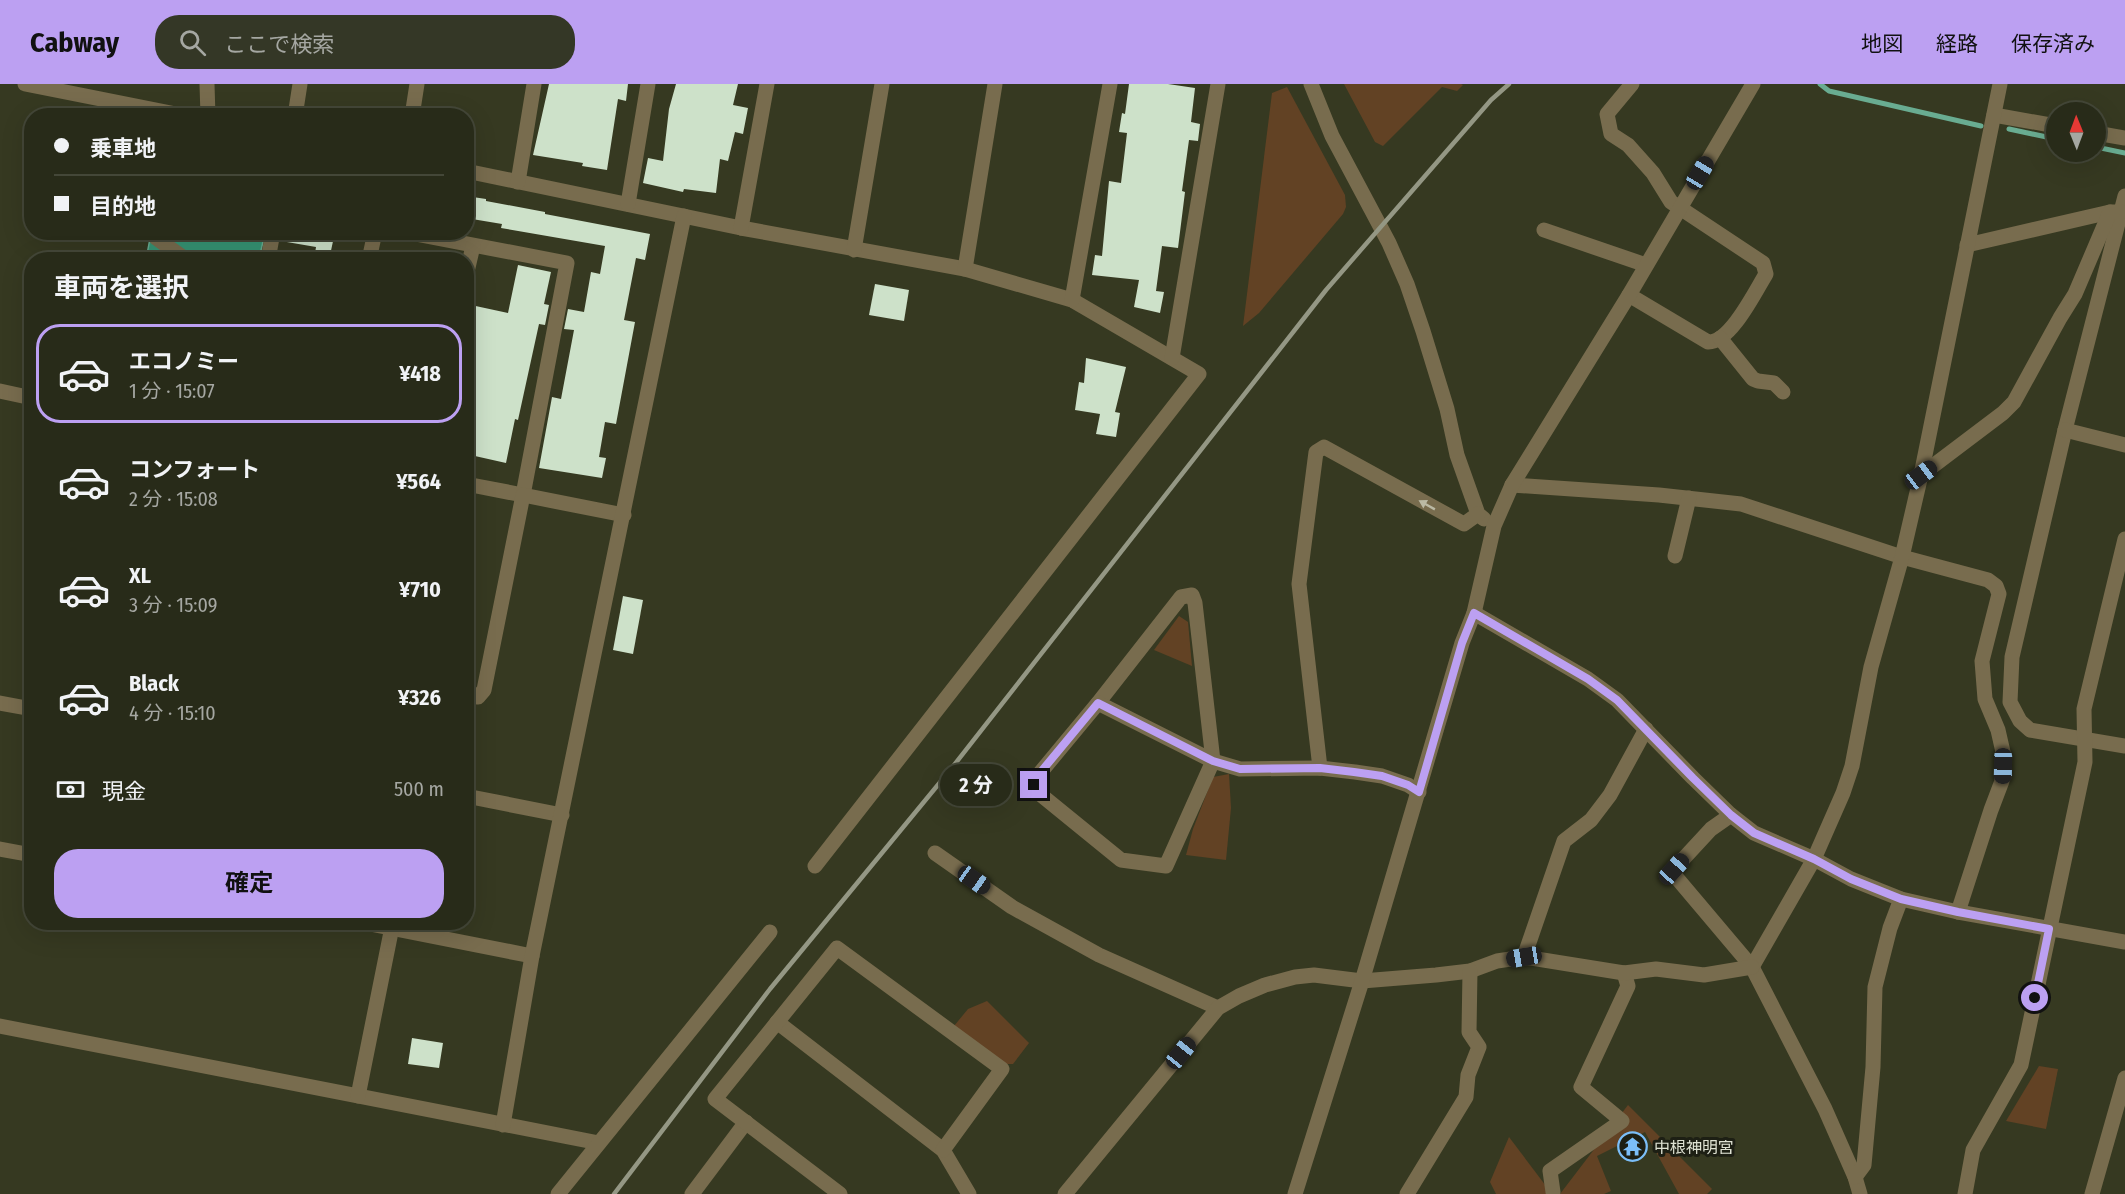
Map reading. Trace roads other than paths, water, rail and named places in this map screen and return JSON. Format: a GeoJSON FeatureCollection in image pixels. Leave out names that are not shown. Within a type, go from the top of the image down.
{"type":"FeatureCollection","features":[{"type":"Feature","properties":{"kind":"street"},"geometry":{"type":"LineString","coordinates":[[25,84],[146,108]]}},
{"type":"Feature","properties":{"kind":"street"},"geometry":{"type":"LineString","coordinates":[[207,84],[208,108]]}},
{"type":"Feature","properties":{"kind":"street"},"geometry":{"type":"LineString","coordinates":[[297,108],[300,84]]}},
{"type":"Feature","properties":{"kind":"street"},"geometry":{"type":"LineString","coordinates":[[413,108],[417,84]]}},
{"type":"Feature","properties":{"kind":"street"},"geometry":{"type":"LineString","coordinates":[[518,182],[534,84]]}},
{"type":"Feature","properties":{"kind":"street"},"geometry":{"type":"LineString","coordinates":[[628,204],[648,84]]}},
{"type":"Feature","properties":{"kind":"street"},"geometry":{"type":"LineString","coordinates":[[741,228],[767,84]]}},
{"type":"Feature","properties":{"kind":"street"},"geometry":{"type":"LineString","coordinates":[[854,250],[882,84]]}},
{"type":"Feature","properties":{"kind":"street"},"geometry":{"type":"LineString","coordinates":[[965,269],[995,84]]}},
{"type":"Feature","properties":{"kind":"street"},"geometry":{"type":"LineString","coordinates":[[1072,300],[1110,84]]}},
{"type":"Feature","properties":{"kind":"street"},"geometry":{"type":"LineString","coordinates":[[1172,358],[1218,84]]}},
{"type":"Feature","properties":{"kind":"street"},"geometry":{"type":"LineString","coordinates":[[1311,84],[1332,136],[1389,243],[1407,284],[1447,409],[1457,454],[1478,514],[1494,526]]}},
{"type":"Feature","properties":{"kind":"street"},"geometry":{"type":"LineString","coordinates":[[1629,295],[1708,342],[1713,342],[1734,325],[1766,274],[1763,263],[1671,202],[1653,173],[1628,145],[1611,134],[1607,114],[1632,84]]}},
{"type":"Feature","properties":{"kind":"street"},"geometry":{"type":"LineString","coordinates":[[1295,1194],[1362,981],[1462,643],[1474,613],[1494,526],[1512,485],[1629,295],[1678,208],[1753,84]]}},
{"type":"Feature","properties":{"kind":"street"},"geometry":{"type":"LineString","coordinates":[[1752,968],[1814,859],[1843,793],[1852,766],[1868,679],[1902,556],[1921,475],[2000,84]]}},
{"type":"Feature","properties":{"kind":"street"},"geometry":{"type":"LineString","coordinates":[[1994,115],[2046,124]]}},
{"type":"Feature","properties":{"kind":"street"},"geometry":{"type":"LineString","coordinates":[[2106,135],[2125,138]]}},
{"type":"Feature","properties":{"kind":"street"},"geometry":{"type":"LineString","coordinates":[[474,173],[741,228],[965,269],[1072,300],[1199,374],[815,866]]}},
{"type":"Feature","properties":{"kind":"street"},"geometry":{"type":"LineString","coordinates":[[1921,475],[2003,413],[2014,402],[2075,294],[2125,196]]}},
{"type":"Feature","properties":{"kind":"street"},"geometry":{"type":"LineString","coordinates":[[1967,245],[2115,212]]}},
{"type":"Feature","properties":{"kind":"street"},"geometry":{"type":"LineString","coordinates":[[2115,212],[2012,657],[2010,702],[2020,721],[2030,730],[2125,746]]}},
{"type":"Feature","properties":{"kind":"street"},"geometry":{"type":"LineString","coordinates":[[503,1125],[532,956],[684,216]]}},
{"type":"Feature","properties":{"kind":"street"},"geometry":{"type":"LineString","coordinates":[[1544,231],[1646,265]]}},
{"type":"Feature","properties":{"kind":"street"},"geometry":{"type":"LineString","coordinates":[[159,240],[176,252]]}},
{"type":"Feature","properties":{"kind":"street"},"geometry":{"type":"LineString","coordinates":[[444,240],[567,263],[484,690],[477,697],[474,696]]}},
{"type":"Feature","properties":{"kind":"street"},"geometry":{"type":"LineString","coordinates":[[472,252],[473,246]]}},
{"type":"Feature","properties":{"kind":"street"},"geometry":{"type":"LineString","coordinates":[[1720,338],[1753,379],[1774,383],[1783,392]]}},
{"type":"Feature","properties":{"kind":"street"},"geometry":{"type":"LineString","coordinates":[[0,391],[24,396]]}},
{"type":"Feature","properties":{"kind":"street"},"geometry":{"type":"LineString","coordinates":[[2065,430],[2125,445]]}},
{"type":"Feature","properties":{"kind":"street"},"geometry":{"type":"LineString","coordinates":[[1320,768],[1299,584],[1316,452],[1324,447],[1464,524],[1478,514]]}},
{"type":"Feature","properties":{"kind":"street"},"geometry":{"type":"LineString","coordinates":[[1512,485],[1741,504],[1902,556],[1988,580],[1996,586],[1999,594],[1982,661],[1985,699],[1998,730],[2003,752],[2002,781],[1958,912]]}},
{"type":"Feature","properties":{"kind":"street"},"geometry":{"type":"LineString","coordinates":[[474,486],[624,515]]}},
{"type":"Feature","properties":{"kind":"street"},"geometry":{"type":"LineString","coordinates":[[1675,556],[1689,498]]}},
{"type":"Feature","properties":{"kind":"street"},"geometry":{"type":"LineString","coordinates":[[1965,1194],[1973,1150],[2021,1065],[2085,762],[2085,709],[2125,539]]}},
{"type":"Feature","properties":{"kind":"street"},"geometry":{"type":"LineString","coordinates":[[1192,595],[1195,603],[1213,761],[1166,866],[1121,860],[1035,790],[1034,785],[1035,779],[1181,597],[1192,595]]}},
{"type":"Feature","properties":{"kind":"street"},"geometry":{"type":"LineString","coordinates":[[1474,613],[1588,679],[1617,700],[1731,815],[1754,833],[1814,859],[1851,879],[1901,899],[1958,912],[2125,942]]}},
{"type":"Feature","properties":{"kind":"street"},"geometry":{"type":"LineString","coordinates":[[0,703],[24,708]]}},
{"type":"Feature","properties":{"kind":"street"},"geometry":{"type":"LineString","coordinates":[[1098,703],[1213,761],[1240,769],[1320,768],[1382,776],[1408,785],[1419,792]]}},
{"type":"Feature","properties":{"kind":"street"},"geometry":{"type":"LineString","coordinates":[[1524,957],[1564,841],[1591,820],[1610,795],[1646,729]]}},
{"type":"Feature","properties":{"kind":"street"},"geometry":{"type":"LineString","coordinates":[[474,798],[562,815]]}},
{"type":"Feature","properties":{"kind":"street"},"geometry":{"type":"LineString","coordinates":[[1731,815],[1711,829],[1674,869],[1676,877],[1752,968],[1825,1109],[1856,1177],[1860,1194]]}},
{"type":"Feature","properties":{"kind":"street"},"geometry":{"type":"LineString","coordinates":[[0,849],[24,854]]}},
{"type":"Feature","properties":{"kind":"street"},"geometry":{"type":"LineString","coordinates":[[935,853],[1012,907],[1080,945],[1218,1008]]}},
{"type":"Feature","properties":{"kind":"street"},"geometry":{"type":"LineString","coordinates":[[1856,1177],[1864,1165],[1873,1067],[1875,987],[1890,928],[1901,899]]}},
{"type":"Feature","properties":{"kind":"street"},"geometry":{"type":"LineString","coordinates":[[358,1096],[391,930]]}},
{"type":"Feature","properties":{"kind":"street"},"geometry":{"type":"LineString","coordinates":[[411,930],[532,956]]}},
{"type":"Feature","properties":{"kind":"street"},"geometry":{"type":"LineString","coordinates":[[558,1194],[770,932]]}},
{"type":"Feature","properties":{"kind":"street"},"geometry":{"type":"LineString","coordinates":[[840,1194],[715,1099],[837,948],[1002,1069],[943,1150]]}},
{"type":"Feature","properties":{"kind":"street"},"geometry":{"type":"LineString","coordinates":[[1065,1194],[1218,1008],[1265,985],[1295,977],[1314,975],[1362,981],[1436,975],[1470,970],[1497,961],[1524,957],[1624,973],[1656,969],[1704,975],[1752,968]]}},
{"type":"Feature","properties":{"kind":"street"},"geometry":{"type":"LineString","coordinates":[[1407,1194],[1466,1097],[1468,1075],[1479,1047],[1469,1032],[1470,970]]}},
{"type":"Feature","properties":{"kind":"street"},"geometry":{"type":"LineString","coordinates":[[1553,1192],[1550,1171],[1622,1121],[1581,1087],[1628,986],[1624,973]]}},
{"type":"Feature","properties":{"kind":"street"},"geometry":{"type":"LineString","coordinates":[[777,1022],[943,1150],[969,1194]]}},
{"type":"Feature","properties":{"kind":"street"},"geometry":{"type":"LineString","coordinates":[[0,1026],[599,1143]]}},
{"type":"Feature","properties":{"kind":"street"},"geometry":{"type":"LineString","coordinates":[[2092,1194],[2125,1078]]}},
{"type":"Feature","properties":{"kind":"street"},"geometry":{"type":"LineString","coordinates":[[692,1194],[746,1122]]}},
{"type":"Feature","properties":{"kind":"waterway"},"geometry":{"type":"LineString","coordinates":[[1820,84],[1829,91],[1981,126]]}},
{"type":"Feature","properties":{"kind":"waterway"},"geometry":{"type":"LineString","coordinates":[[2009,129],[2046,137]]}},
{"type":"Feature","properties":{"kind":"waterway"},"geometry":{"type":"LineString","coordinates":[[2106,149],[2125,153]]}},
{"type":"Feature","properties":{"kind":"railway"},"geometry":{"type":"LineString","coordinates":[[614,1194],[770,989],[951,769],[1326,290],[1491,100],[1509,84]]}},
{"type":"Feature","properties":{"kind":"place","name":"中根神明宮"},"geometry":{"type":"Point","coordinates":[1633,1147]}}]}
